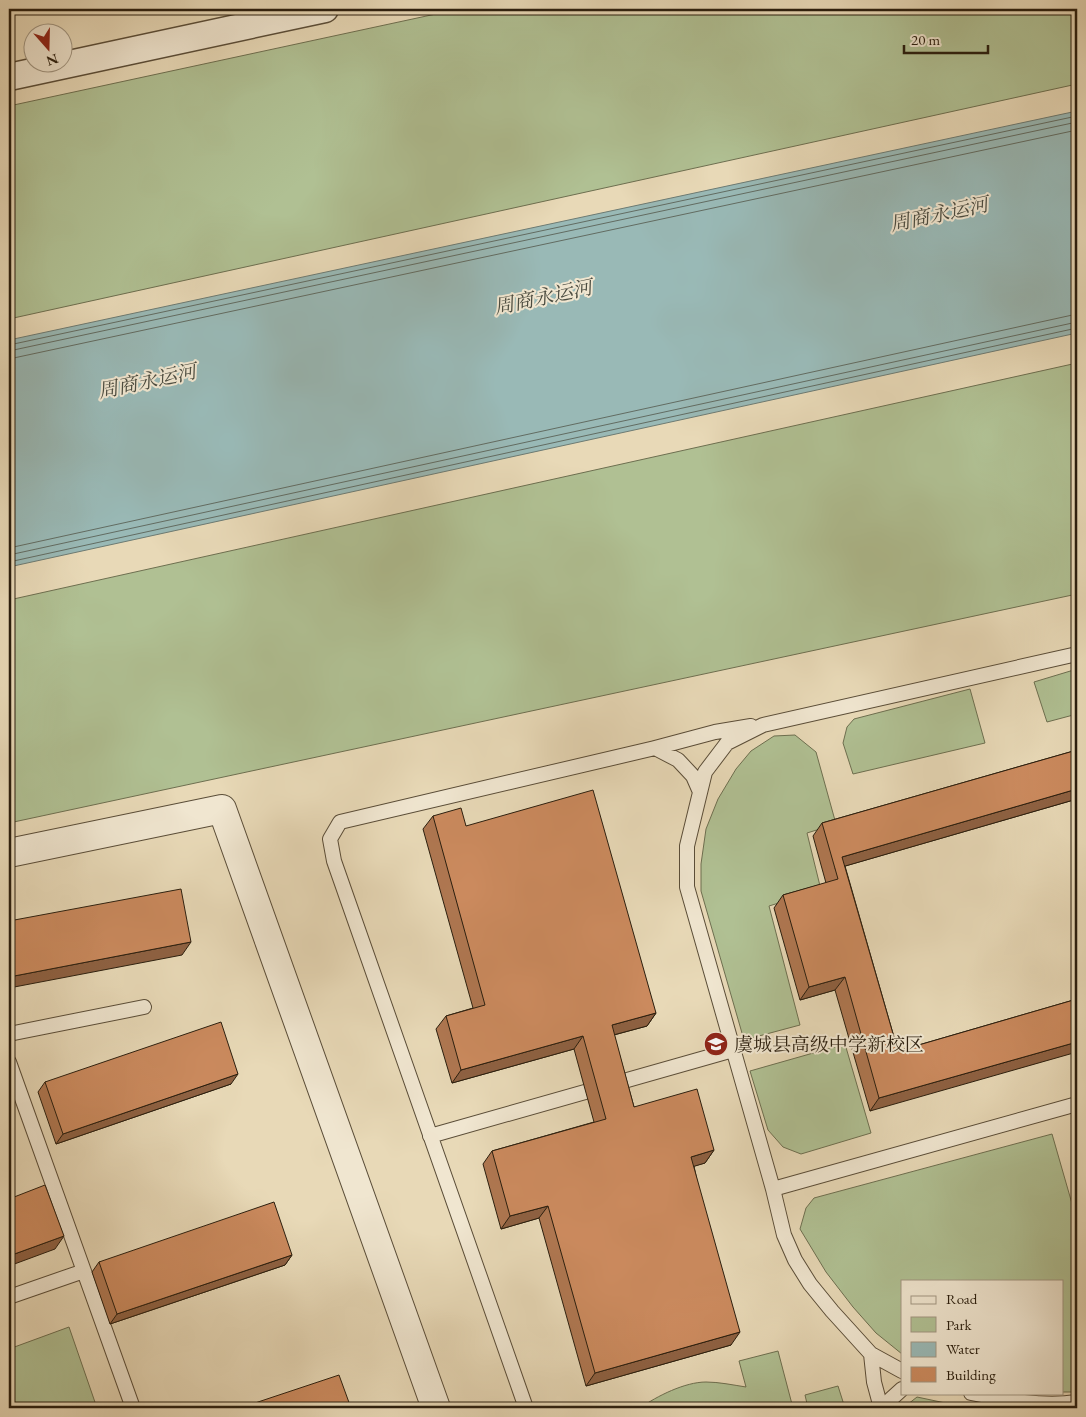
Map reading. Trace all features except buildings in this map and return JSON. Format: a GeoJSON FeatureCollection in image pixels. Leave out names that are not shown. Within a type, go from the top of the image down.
{"type":"FeatureCollection","features":[{"type":"Feature","properties":{"kind":"street"},"geometry":{"type":"LineString","coordinates":[[9,77],[325,9]]}},
{"type":"Feature","properties":{"kind":"street"},"geometry":{"type":"LineString","coordinates":[[9,853],[222,808],[436,1408]]}},
{"type":"Feature","properties":{"kind":"lane"},"geometry":{"type":"LineString","coordinates":[[526,1408],[334,861],[330,839],[340,822],[655,748],[715,732],[763,725],[1077,654]]}},
{"type":"Feature","properties":{"kind":"lane"},"geometry":{"type":"LineString","coordinates":[[763,725],[727,743],[705,772],[687,846],[687,887],[774,1189],[784,1236],[795,1260],[810,1284],[832,1311],[872,1354],[901,1371]]}},
{"type":"Feature","properties":{"kind":"lane"},"geometry":{"type":"LineString","coordinates":[[655,748],[678,760],[693,776],[700,792]]}},
{"type":"Feature","properties":{"kind":"lane"},"geometry":{"type":"LineString","coordinates":[[9,1034],[144,1007]]}},
{"type":"Feature","properties":{"kind":"lane"},"geometry":{"type":"LineString","coordinates":[[430,1136],[734,1050]]}},
{"type":"Feature","properties":{"kind":"lane"},"geometry":{"type":"LineString","coordinates":[[9,1062],[133,1408]]}},
{"type":"Feature","properties":{"kind":"lane"},"geometry":{"type":"LineString","coordinates":[[774,1189],[1077,1104]]}},
{"type":"Feature","properties":{"kind":"lane"},"geometry":{"type":"LineString","coordinates":[[9,1297],[84,1271]]}},
{"type":"Feature","properties":{"kind":"lane"},"geometry":{"type":"LineString","coordinates":[[872,1354],[874,1382],[881,1408]]}},
{"type":"Feature","properties":{"kind":"lane"},"geometry":{"type":"LineString","coordinates":[[885,1408],[901,1390]]}},
{"type":"Feature","properties":{"kind":"lane"},"geometry":{"type":"LineString","coordinates":[[977,1394],[1018,1401],[1060,1404],[1077,1402]]}},
{"type":"Feature","properties":{"kind":"green space"},"geometry":{"type":"Polygon","coordinates":[[[459,9],[1077,9],[1077,84],[9,319],[9,106],[459,9]]]}},
{"type":"Feature","properties":{"kind":"green space"},"geometry":{"type":"Polygon","coordinates":[[[1077,363],[1077,594],[9,823],[9,600],[1077,363]]]}},
{"type":"Feature","properties":{"kind":"green space"},"geometry":{"type":"Polygon","coordinates":[[[1077,669],[1077,714],[1047,722],[1034,682],[1077,669]]]}},
{"type":"Feature","properties":{"kind":"green space"},"geometry":{"type":"Polygon","coordinates":[[[970,689],[985,743],[853,774],[843,743],[847,727],[854,719],[970,689]]]}},
{"type":"Feature","properties":{"kind":"green space"},"geometry":{"type":"Polygon","coordinates":[[[795,735],[816,752],[836,824],[807,833],[821,890],[769,906],[800,1025],[744,1040],[701,891],[701,864],[706,829],[718,799],[736,769],[751,751],[774,736],[795,735]]]}},
{"type":"Feature","properties":{"kind":"green space"},"geometry":{"type":"Polygon","coordinates":[[[845,1044],[871,1133],[801,1154],[783,1147],[768,1130],[750,1071],[845,1044]]]}},
{"type":"Feature","properties":{"kind":"green space"},"geometry":{"type":"Polygon","coordinates":[[[1052,1134],[1077,1221],[1077,1392],[1064,1392],[1064,1280],[901,1280],[901,1353],[876,1333],[853,1307],[826,1272],[800,1229],[806,1208],[814,1198],[1052,1134]]]}},
{"type":"Feature","properties":{"kind":"green space"},"geometry":{"type":"Polygon","coordinates":[[[69,1327],[97,1408],[9,1408],[9,1349],[69,1327]]]}},
{"type":"Feature","properties":{"kind":"green space"},"geometry":{"type":"Polygon","coordinates":[[[778,1351],[793,1408],[640,1408],[672,1390],[689,1384],[716,1382],[746,1387],[739,1361],[778,1351]]]}},
{"type":"Feature","properties":{"kind":"green space"},"geometry":{"type":"Polygon","coordinates":[[[838,1386],[845,1408],[808,1408],[805,1395],[838,1386]]]}},
{"type":"Feature","properties":{"kind":"green space"},"geometry":{"type":"Polygon","coordinates":[[[917,1397],[969,1408],[903,1408],[917,1397]]]}},
{"type":"Feature","properties":{"kind":"water","name":"周商永运河"},"geometry":{"type":"Polygon","coordinates":[[[1077,111],[1077,333],[9,567],[9,340],[1077,111]]]}},
{"type":"Feature","properties":{"kind":"place","name":"虞城县高级中学新校区"},"geometry":{"type":"Point","coordinates":[716,1044]}}]}
